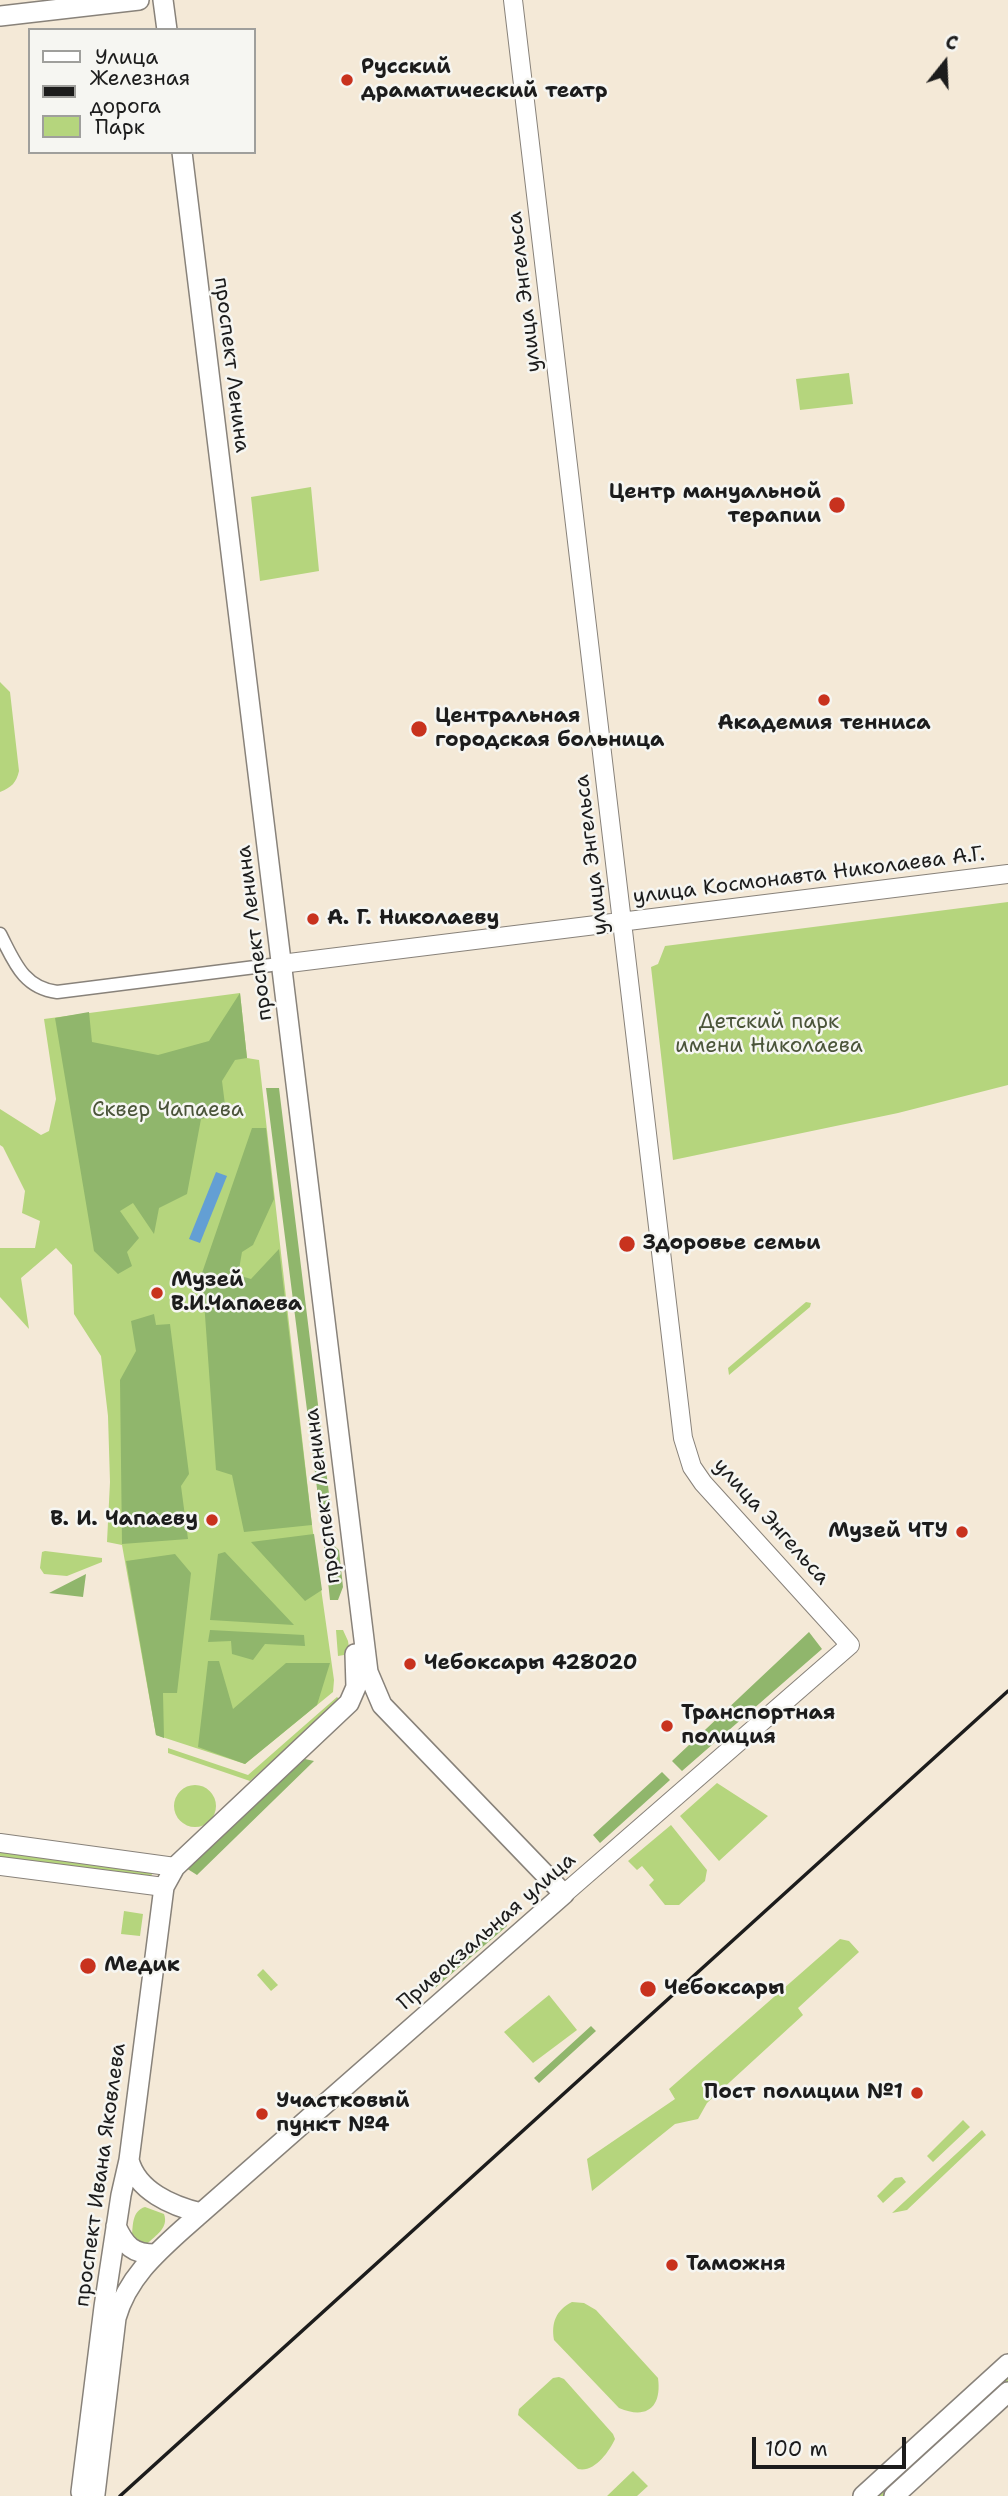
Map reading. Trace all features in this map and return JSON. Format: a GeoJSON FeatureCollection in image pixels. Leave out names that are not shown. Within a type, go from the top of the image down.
{"type":"FeatureCollection","features":[{"type":"Feature","properties":{"kind":"main road"},"geometry":{"type":"LineString","coordinates":[[0,3],[26,0]]}},
{"type":"Feature","properties":{"kind":"main road"},"geometry":{"type":"LineString","coordinates":[[0,16],[139,0]]}},
{"type":"Feature","properties":{"kind":"main road"},"geometry":{"type":"LineString","coordinates":[[153,0],[157,28]]}},
{"type":"Feature","properties":{"kind":"main road"},"geometry":{"type":"LineString","coordinates":[[163,0],[167,28]]}},
{"type":"Feature","properties":{"kind":"main road","name":"проспект Ленина"},"geometry":{"type":"LineString","coordinates":[[172,154],[366,1662],[382,1705],[564,1894]]}},
{"type":"Feature","properties":{"kind":"main road","name":"проспект Ленина"},"geometry":{"type":"LineString","coordinates":[[182,154],[355,1655],[356,1687],[349,1703]]}},
{"type":"Feature","properties":{"kind":"main road"},"geometry":{"type":"LineString","coordinates":[[175,1867],[349,1703],[366,1699],[382,1705]]}},
{"type":"Feature","properties":{"kind":"main road","name":"проспект Ивана Яковлева"},"geometry":{"type":"LineString","coordinates":[[155,2254],[132,2281],[116,2318],[88,2493],[116,2226],[129,2160],[164,1887],[175,1867]]}},
{"type":"Feature","properties":{"kind":"main road","name":"Привокзальная улица"},"geometry":{"type":"LineString","coordinates":[[155,2254],[564,1894]]}},
{"type":"Feature","properties":{"kind":"main road"},"geometry":{"type":"LineString","coordinates":[[129,2160],[135,2177],[151,2191],[178,2206],[201,2213]]}},
{"type":"Feature","properties":{"kind":"main road"},"geometry":{"type":"LineString","coordinates":[[116,2226],[127,2247],[140,2253],[155,2254]]}},
{"type":"Feature","properties":{"kind":"main road"},"geometry":{"type":"LineString","coordinates":[[863,2496],[1008,2364]]}},
{"type":"Feature","properties":{"kind":"main road"},"geometry":{"type":"LineString","coordinates":[[894,2496],[1008,2392]]}},
{"type":"Feature","properties":{"kind":"street","name":"улица Энгельса"},"geometry":{"type":"LineString","coordinates":[[513,0],[683,1438],[688,1457],[703,1483],[850,1645]]}},
{"type":"Feature","properties":{"kind":"street","name":"улица Космонавта Николаева А.Г."},"geometry":{"type":"LineString","coordinates":[[0,933],[26,979],[36,988],[57,992],[1008,874]]}},
{"type":"Feature","properties":{"kind":"street","name":"Привокзальная улица"},"geometry":{"type":"LineString","coordinates":[[564,1894],[850,1645]]}},
{"type":"Feature","properties":{"kind":"street"},"geometry":{"type":"LineString","coordinates":[[0,1843],[175,1867]]}},
{"type":"Feature","properties":{"kind":"street"},"geometry":{"type":"LineString","coordinates":[[0,1866],[164,1887]]}},
{"type":"Feature","properties":{"kind":"green space"},"geometry":{"type":"Polygon","coordinates":[[[849,373],[853,404],[800,410],[796,379],[849,373]]]}},
{"type":"Feature","properties":{"kind":"green space"},"geometry":{"type":"Polygon","coordinates":[[[311,487],[319,571],[260,581],[251,497],[311,487]]]}},
{"type":"Feature","properties":{"kind":"green space"},"geometry":{"type":"Polygon","coordinates":[[[0,682],[10,692],[19,771],[13,784],[0,792],[0,682]]]}},
{"type":"Feature","properties":{"kind":"green space","name":"Детский парк имени Николаева"},"geometry":{"type":"Polygon","coordinates":[[[1008,902],[1008,1085],[898,1113],[673,1160],[651,967],[658,964],[665,946],[1008,902]]]}},
{"type":"Feature","properties":{"kind":"green space","name":"Сквер Чапаева"},"geometry":{"type":"Polygon","coordinates":[[[240,993],[247,1058],[259,1060],[312,1525],[334,1680],[333,1692],[245,1764],[156,1735],[122,1545],[107,1542],[110,1482],[108,1416],[101,1356],[74,1314],[72,1265],[56,1248],[21,1278],[29,1329],[0,1297],[0,1248],[35,1248],[40,1221],[22,1213],[25,1191],[0,1145],[0,1109],[41,1135],[49,1131],[56,1099],[44,1019],[240,993]]]}},
{"type":"Feature","properties":{"kind":"green space"},"geometry":{"type":"Polygon","coordinates":[[[240,993],[247,1058],[235,1060],[222,1081],[226,1113],[201,1119],[187,1194],[159,1208],[154,1234],[133,1203],[120,1211],[139,1238],[127,1252],[132,1266],[118,1274],[94,1251],[55,1018],[89,1012],[92,1042],[158,1055],[209,1041],[240,993]]]}},
{"type":"Feature","properties":{"kind":"green space"},"geometry":{"type":"Polygon","coordinates":[[[266,1088],[279,1088],[331,1510],[321,1520],[266,1088]]]}},
{"type":"Feature","properties":{"kind":"green space"},"geometry":{"type":"Polygon","coordinates":[[[252,1128],[266,1128],[274,1199],[253,1245],[242,1252],[238,1275],[251,1279],[279,1249],[312,1525],[244,1532],[232,1475],[216,1470],[202,1273],[252,1128]]]}},
{"type":"Feature","properties":{"kind":"green space"},"geometry":{"type":"Polygon","coordinates":[[[806,1302],[811,1303],[810,1307],[729,1375],[728,1368],[806,1302]]]}},
{"type":"Feature","properties":{"kind":"green space"},"geometry":{"type":"Polygon","coordinates":[[[154,1314],[156,1325],[170,1324],[189,1474],[181,1486],[188,1539],[122,1544],[120,1380],[136,1351],[131,1321],[154,1314]]]}},
{"type":"Feature","properties":{"kind":"green space"},"geometry":{"type":"Polygon","coordinates":[[[314,1534],[322,1590],[305,1601],[251,1542],[314,1534]]]}},
{"type":"Feature","properties":{"kind":"green space"},"geometry":{"type":"Polygon","coordinates":[[[323,1536],[339,1550],[343,1587],[338,1600],[330,1600],[323,1536]]]}},
{"type":"Feature","properties":{"kind":"green space"},"geometry":{"type":"Polygon","coordinates":[[[42,1552],[102,1558],[102,1562],[67,1576],[44,1574],[40,1568],[42,1552]]]}},
{"type":"Feature","properties":{"kind":"green space"},"geometry":{"type":"Polygon","coordinates":[[[225,1552],[294,1625],[210,1620],[218,1554],[225,1552]]]}},
{"type":"Feature","properties":{"kind":"green space"},"geometry":{"type":"Polygon","coordinates":[[[175,1554],[191,1573],[177,1693],[163,1693],[164,1738],[156,1735],[126,1561],[175,1554]]]}},
{"type":"Feature","properties":{"kind":"green space"},"geometry":{"type":"Polygon","coordinates":[[[86,1574],[83,1597],[49,1593],[86,1574]]]}},
{"type":"Feature","properties":{"kind":"green space"},"geometry":{"type":"Polygon","coordinates":[[[210,1630],[304,1635],[305,1646],[265,1644],[253,1660],[232,1654],[231,1641],[208,1642],[210,1630]]]}},
{"type":"Feature","properties":{"kind":"green space"},"geometry":{"type":"Polygon","coordinates":[[[336,1630],[343,1630],[350,1654],[338,1656],[336,1630]]]}},
{"type":"Feature","properties":{"kind":"green space"},"geometry":{"type":"Polygon","coordinates":[[[809,1632],[822,1649],[682,1771],[672,1761],[809,1632]]]}},
{"type":"Feature","properties":{"kind":"green space"},"geometry":{"type":"Polygon","coordinates":[[[208,1661],[219,1661],[233,1709],[286,1663],[330,1663],[317,1705],[245,1764],[198,1747],[208,1661]]]}},
{"type":"Feature","properties":{"kind":"green space"},"geometry":{"type":"Polygon","coordinates":[[[337,1697],[340,1700],[250,1781],[168,1753],[168,1748],[248,1775],[337,1697]]]}},
{"type":"Feature","properties":{"kind":"green space"},"geometry":{"type":"Polygon","coordinates":[[[305,1759],[314,1761],[197,1875],[186,1868],[305,1759]]]}},
{"type":"Feature","properties":{"kind":"green space"},"geometry":{"type":"Polygon","coordinates":[[[662,1772],[670,1780],[600,1843],[593,1835],[662,1772]]]}},
{"type":"Feature","properties":{"kind":"green space"},"geometry":{"type":"Polygon","coordinates":[[[717,1783],[768,1816],[719,1861],[680,1816],[717,1783]]]}},
{"type":"Feature","properties":{"kind":"green space"},"geometry":{"type":"Polygon","coordinates":[[[195,1785],[210,1791],[216,1806],[210,1821],[195,1827],[180,1821],[174,1806],[180,1791],[195,1785]]]}},
{"type":"Feature","properties":{"kind":"green space"},"geometry":{"type":"Polygon","coordinates":[[[671,1825],[707,1870],[705,1881],[679,1905],[665,1905],[649,1885],[654,1880],[642,1866],[637,1870],[628,1861],[671,1825]]]}},
{"type":"Feature","properties":{"kind":"green space"},"geometry":{"type":"Polygon","coordinates":[[[0,1849],[153,1870],[150,1881],[0,1863],[0,1849]]]}},
{"type":"Feature","properties":{"kind":"green space"},"geometry":{"type":"Polygon","coordinates":[[[124,1911],[143,1914],[140,1936],[121,1934],[124,1911]]]}},
{"type":"Feature","properties":{"kind":"green space"},"geometry":{"type":"Polygon","coordinates":[[[501,1919],[507,1926],[435,1988],[430,1982],[501,1919]]]}},
{"type":"Feature","properties":{"kind":"green space"},"geometry":{"type":"Polygon","coordinates":[[[840,1939],[849,1941],[859,1952],[798,2008],[803,2015],[707,2103],[698,2119],[675,2124],[592,2191],[587,2159],[675,2099],[669,2089],[840,1939]]]}},
{"type":"Feature","properties":{"kind":"green space"},"geometry":{"type":"Polygon","coordinates":[[[263,1969],[278,1985],[271,1991],[257,1975],[263,1969]]]}},
{"type":"Feature","properties":{"kind":"green space"},"geometry":{"type":"Polygon","coordinates":[[[549,1995],[577,2030],[533,2063],[504,2032],[549,1995]]]}},
{"type":"Feature","properties":{"kind":"green space"},"geometry":{"type":"Polygon","coordinates":[[[591,2026],[596,2031],[539,2083],[534,2078],[591,2026]]]}},
{"type":"Feature","properties":{"kind":"green space"},"geometry":{"type":"Polygon","coordinates":[[[963,2120],[970,2127],[933,2162],[927,2156],[963,2120]]]}},
{"type":"Feature","properties":{"kind":"green space"},"geometry":{"type":"Polygon","coordinates":[[[982,2130],[986,2135],[907,2210],[892,2213],[982,2130]]]}},
{"type":"Feature","properties":{"kind":"green space"},"geometry":{"type":"Polygon","coordinates":[[[902,2177],[906,2182],[883,2203],[877,2196],[895,2178],[902,2177]]]}},
{"type":"Feature","properties":{"kind":"green space"},"geometry":{"type":"Polygon","coordinates":[[[145,2207],[164,2214],[165,2223],[161,2231],[147,2244],[141,2245],[132,2236],[135,2215],[145,2207]]]}},
{"type":"Feature","properties":{"kind":"green space"},"geometry":{"type":"Polygon","coordinates":[[[572,2302],[584,2303],[596,2310],[658,2378],[658,2397],[650,2408],[637,2412],[619,2408],[554,2340],[556,2318],[562,2309],[572,2302]]]}},
{"type":"Feature","properties":{"kind":"green space"},"geometry":{"type":"Polygon","coordinates":[[[1008,2376],[1008,2382],[884,2496],[877,2496],[1008,2376]]]}},
{"type":"Feature","properties":{"kind":"green space"},"geometry":{"type":"Polygon","coordinates":[[[553,2378],[564,2379],[615,2439],[605,2455],[590,2468],[578,2469],[518,2415],[519,2409],[553,2378]]]}},
{"type":"Feature","properties":{"kind":"green space"},"geometry":{"type":"Polygon","coordinates":[[[633,2471],[648,2486],[637,2496],[607,2496],[633,2471]]]}},
{"type":"Feature","properties":{"kind":"water"},"geometry":{"type":"Polygon","coordinates":[[[216,1172],[227,1176],[200,1243],[189,1239],[216,1172]]]}},
{"type":"Feature","properties":{"kind":"railway"},"geometry":{"type":"LineString","coordinates":[[120,2496],[1008,1691]]}},
{"type":"Feature","properties":{"kind":"place","name":"Русский драматический театр"},"geometry":{"type":"Point","coordinates":[347,80]}},
{"type":"Feature","properties":{"kind":"place","name":"Центр мануальной терапии"},"geometry":{"type":"Point","coordinates":[837,505]}},
{"type":"Feature","properties":{"kind":"place","name":"Академия тенниса"},"geometry":{"type":"Point","coordinates":[824,700]}},
{"type":"Feature","properties":{"kind":"place","name":"Центральная городская больница"},"geometry":{"type":"Point","coordinates":[419,729]}},
{"type":"Feature","properties":{"kind":"place","name":"А. Г. Николаеву"},"geometry":{"type":"Point","coordinates":[313,919]}},
{"type":"Feature","properties":{"kind":"place","name":"Здоровье семьи"},"geometry":{"type":"Point","coordinates":[627,1244]}},
{"type":"Feature","properties":{"kind":"place","name":"Музей В.И.Чапаева"},"geometry":{"type":"Point","coordinates":[157,1293]}},
{"type":"Feature","properties":{"kind":"place","name":"В. И. Чапаеву"},"geometry":{"type":"Point","coordinates":[212,1520]}},
{"type":"Feature","properties":{"kind":"place","name":"Музей ЧТУ"},"geometry":{"type":"Point","coordinates":[962,1532]}},
{"type":"Feature","properties":{"kind":"place","name":"Чебоксары 428020"},"geometry":{"type":"Point","coordinates":[410,1664]}},
{"type":"Feature","properties":{"kind":"place","name":"Транспортная полиция"},"geometry":{"type":"Point","coordinates":[667,1726]}},
{"type":"Feature","properties":{"kind":"place","name":"Медик"},"geometry":{"type":"Point","coordinates":[88,1966]}},
{"type":"Feature","properties":{"kind":"place","name":"Чебоксары"},"geometry":{"type":"Point","coordinates":[648,1989]}},
{"type":"Feature","properties":{"kind":"place","name":"Пост полиции №1"},"geometry":{"type":"Point","coordinates":[917,2093]}},
{"type":"Feature","properties":{"kind":"place","name":"Участковый пункт №4"},"geometry":{"type":"Point","coordinates":[262,2114]}},
{"type":"Feature","properties":{"kind":"place","name":"Таможня"},"geometry":{"type":"Point","coordinates":[672,2265]}}]}
